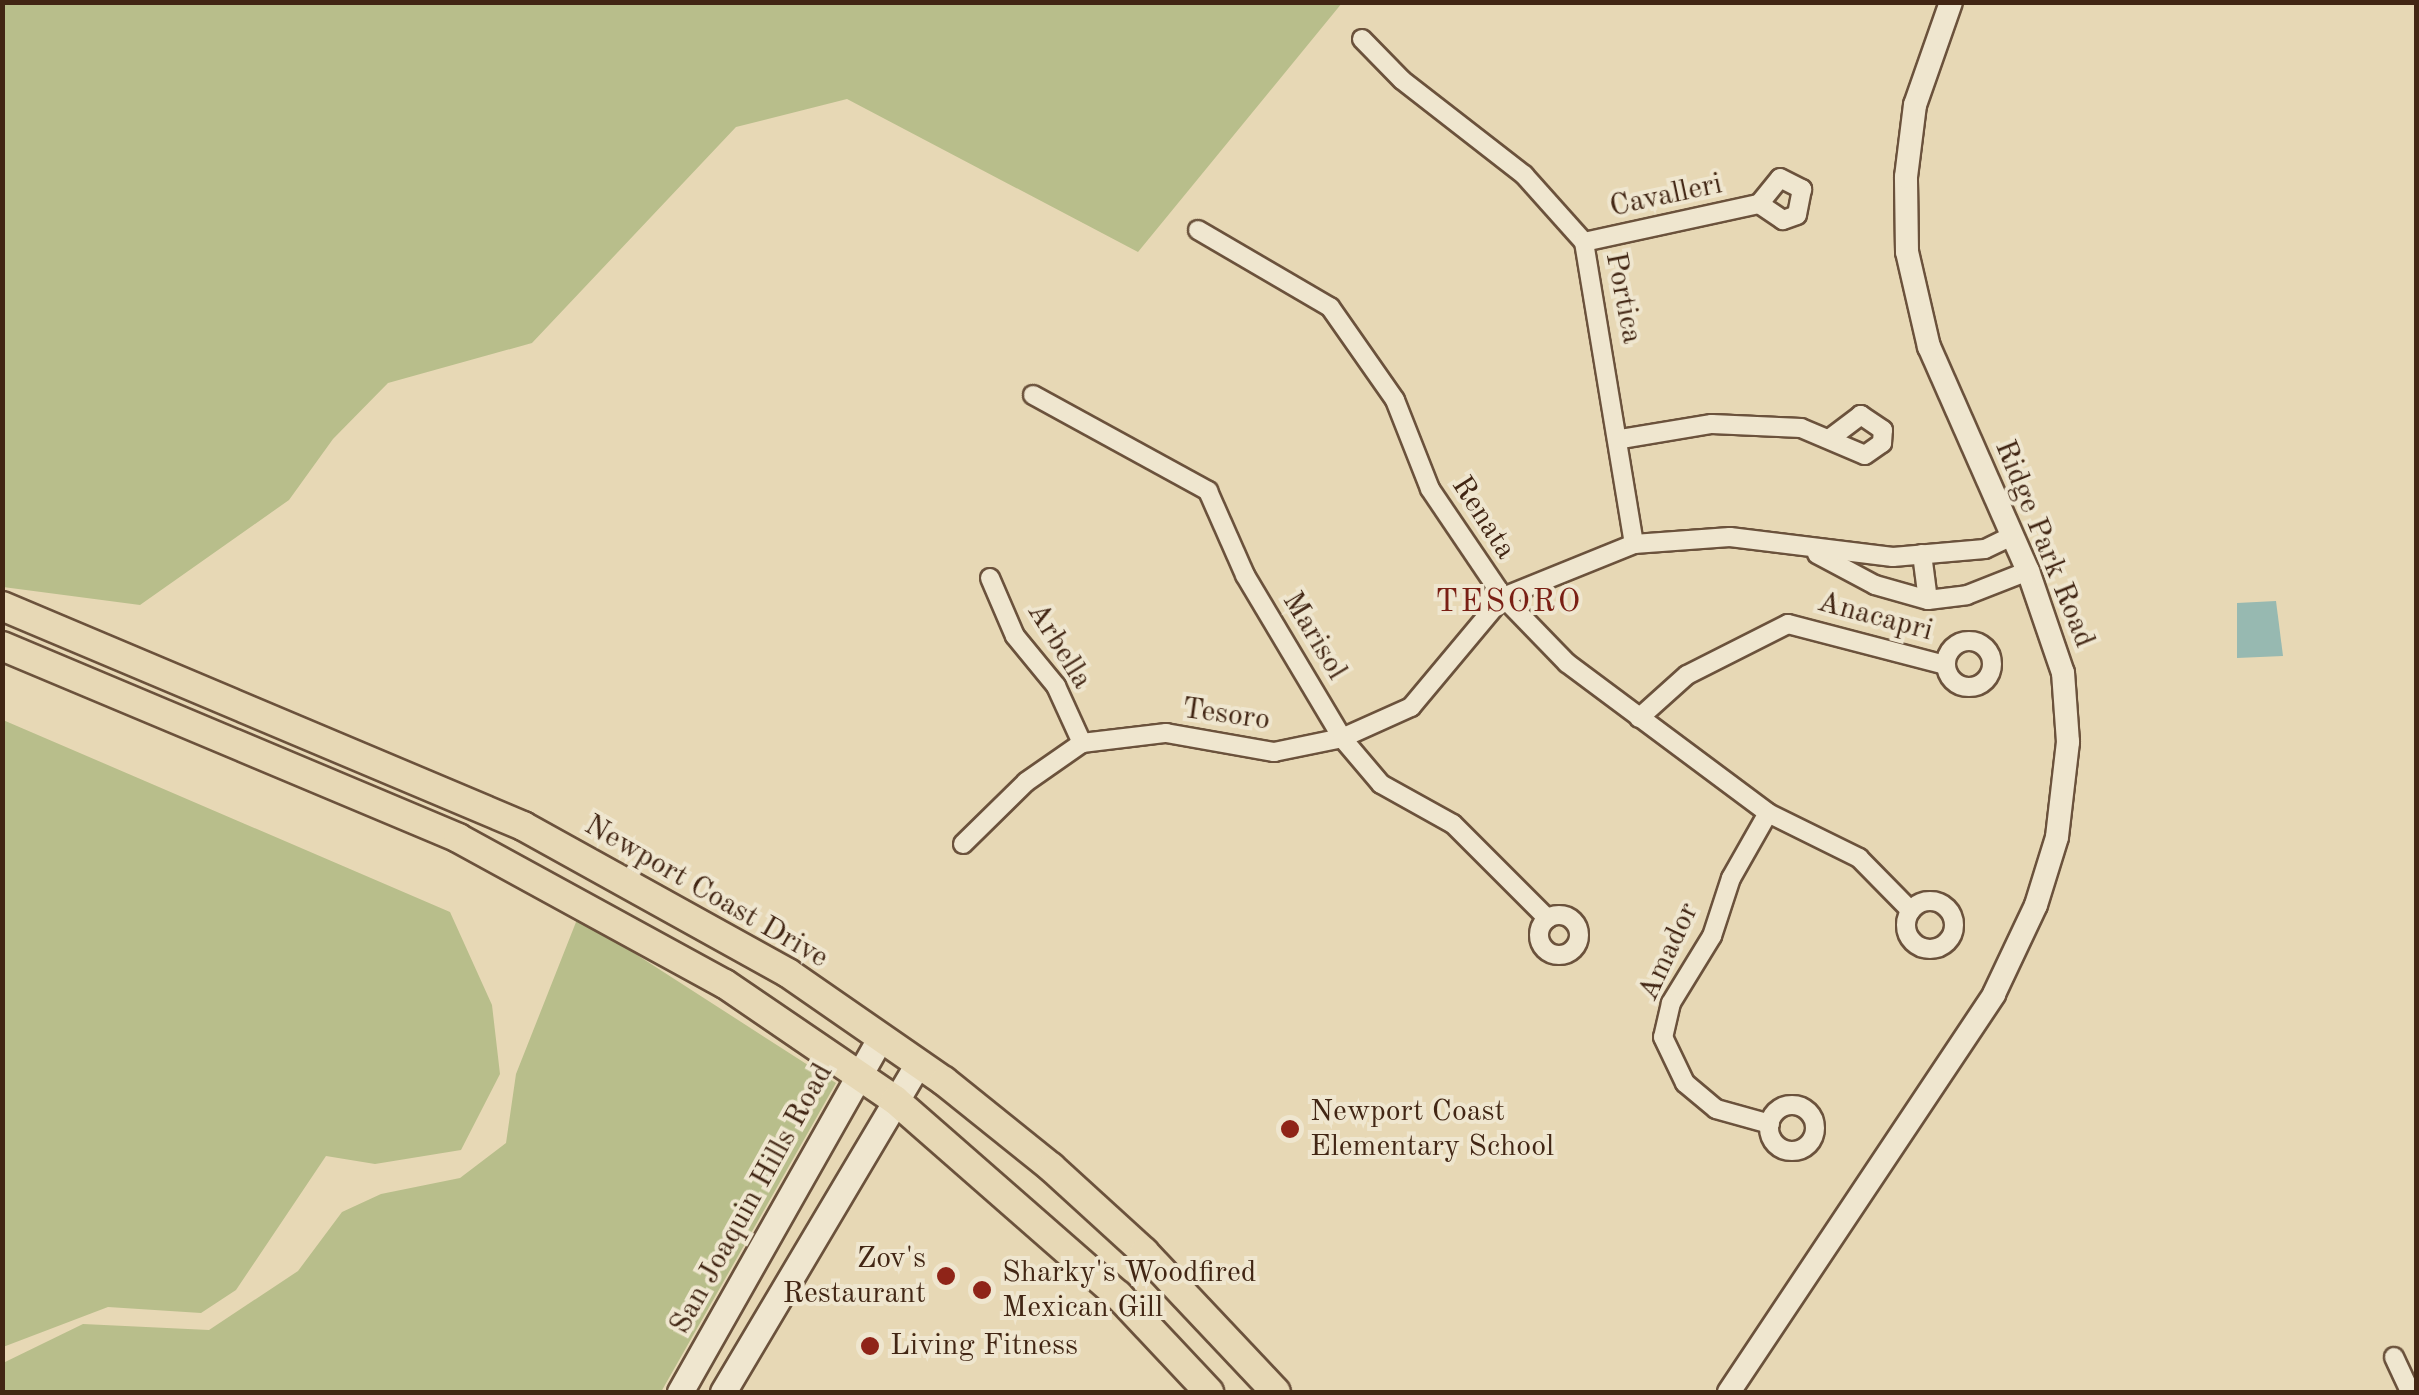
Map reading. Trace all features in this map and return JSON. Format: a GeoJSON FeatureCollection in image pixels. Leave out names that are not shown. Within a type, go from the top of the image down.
{"type":"FeatureCollection","features":[{"type":"Feature","properties":{"kind":"main road","name":"Newport Coast Drive"},"geometry":{"type":"LineString","coordinates":[[2,606],[524,826],[660,896],[881,1037],[1050,1167],[1144,1252],[1276,1392]]}},
{"type":"Feature","properties":{"kind":"main road"},"geometry":{"type":"LineString","coordinates":[[2,646],[521,870],[725,984],[895,1100],[1118,1295],[1209,1392]]}},
{"type":"Feature","properties":{"kind":"main road","name":"San Joaquin Hills Road"},"geometry":{"type":"LineString","coordinates":[[680,1392],[881,1037]]}},
{"type":"Feature","properties":{"kind":"main road"},"geometry":{"type":"LineString","coordinates":[[723,1392],[918,1063]]}},
{"type":"Feature","properties":{"kind":"street","name":"Ridge Park Road"},"geometry":{"type":"LineString","coordinates":[[1729,1392],[1994,994],[2036,905],[2057,837],[2068,719],[2063,673],[2028,571],[1929,347],[1907,252],[1906,177],[1915,105],[1951,2]]}},
{"type":"Feature","properties":{"kind":"street","name":"Portica"},"geometry":{"type":"LineString","coordinates":[[1362,39],[1402,80],[1524,175],[1584,242],[1620,440],[1634,544]]}},
{"type":"Feature","properties":{"kind":"street","name":"Cavalleri"},"geometry":{"type":"LineString","coordinates":[[1584,242],[1759,204]]}},
{"type":"Feature","properties":{"kind":"street","name":"Renata"},"geometry":{"type":"LineString","coordinates":[[1198,230],[1330,307],[1395,400],[1430,489],[1502,597],[1567,663],[1768,813],[1859,858],[1912,910]]}},
{"type":"Feature","properties":{"kind":"street","name":"Marisol"},"geometry":{"type":"LineString","coordinates":[[1033,395],[1208,490],[1245,574],[1342,738],[1381,784],[1453,824],[1548,919]]}},
{"type":"Feature","properties":{"kind":"street"},"geometry":{"type":"LineString","coordinates":[[1620,440],[1712,424],[1801,428],[1830,438]]}},
{"type":"Feature","properties":{"kind":"street","name":"Tesoro"},"geometry":{"type":"LineString","coordinates":[[964,844],[1026,782],[1082,743],[1166,734],[1274,752],[1342,738],[1410,707],[1502,597],[1634,544],[1730,537],[1807,549],[1922,554],[1984,549],[2012,536]]}},
{"type":"Feature","properties":{"kind":"street","name":"Tesoro"},"geometry":{"type":"LineString","coordinates":[[1807,549],[1874,585],[1928,600],[1967,595],[2028,571]]}},
{"type":"Feature","properties":{"kind":"street"},"geometry":{"type":"LineString","coordinates":[[1922,554],[1928,600]]}},
{"type":"Feature","properties":{"kind":"street","name":"Arbella"},"geometry":{"type":"LineString","coordinates":[[990,578],[1015,636],[1056,686],[1082,743]]}},
{"type":"Feature","properties":{"kind":"street","name":"Anacapri"},"geometry":{"type":"LineString","coordinates":[[1639,718],[1687,674],[1788,624],[1946,665]]}},
{"type":"Feature","properties":{"kind":"street","name":"Amador"},"geometry":{"type":"LineString","coordinates":[[1768,813],[1731,878],[1712,936],[1671,1003],[1663,1036],[1684,1083],[1716,1109],[1770,1124]]}},
{"type":"Feature","properties":{"kind":"street"},"geometry":{"type":"LineString","coordinates":[[2394,1357],[2410,1392]]}},
{"type":"Feature","properties":{"kind":"green space"},"geometry":{"type":"Polygon","coordinates":[[[3,2],[1342,3],[1138,252],[847,99],[736,127],[532,343],[388,383],[333,439],[289,500],[140,605],[3,587],[3,2]]]}},
{"type":"Feature","properties":{"kind":"green space"},"geometry":{"type":"Polygon","coordinates":[[[3,720],[450,912],[492,1005],[500,1074],[461,1150],[375,1164],[326,1156],[236,1290],[201,1313],[108,1307],[3,1347],[3,720]]]}},
{"type":"Feature","properties":{"kind":"green space"},"geometry":{"type":"Polygon","coordinates":[[[578,917],[836,1083],[661,1392],[3,1392],[3,1363],[83,1324],[209,1330],[298,1271],[342,1212],[381,1194],[460,1178],[506,1143],[516,1074],[578,917]]]}},
{"type":"Feature","properties":{"kind":"water"},"geometry":{"type":"Polygon","coordinates":[[[2276,601],[2283,656],[2237,658],[2237,603],[2276,601]]]}},
{"type":"Feature","properties":{"kind":"place","name":"Newport Coast Elementary School"},"geometry":{"type":"Point","coordinates":[1290,1129]}},
{"type":"Feature","properties":{"kind":"place","name":"Zov's Restaurant"},"geometry":{"type":"Point","coordinates":[946,1276]}},
{"type":"Feature","properties":{"kind":"place","name":"Sharky's Woodfired Mexican Gill"},"geometry":{"type":"Point","coordinates":[982,1290]}},
{"type":"Feature","properties":{"kind":"place","name":"Living Fitness"},"geometry":{"type":"Point","coordinates":[870,1346]}},
{"type":"Feature","properties":{"kind":"district","name":"TESORO"},"geometry":{"type":"Point","coordinates":[1509,603]}}]}
